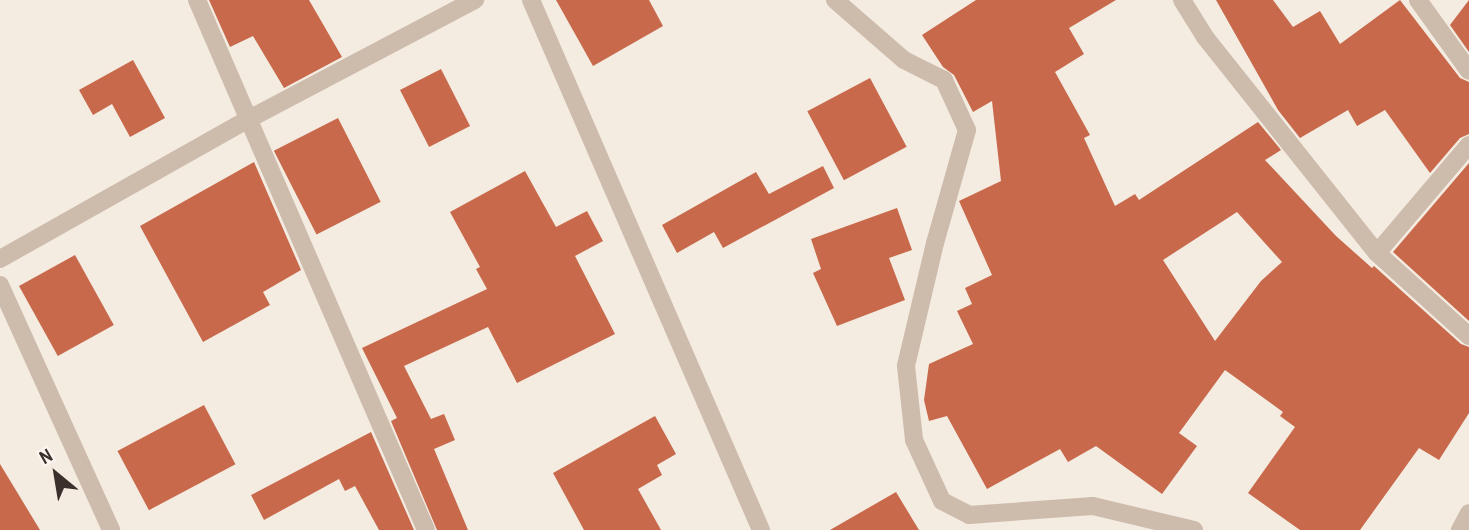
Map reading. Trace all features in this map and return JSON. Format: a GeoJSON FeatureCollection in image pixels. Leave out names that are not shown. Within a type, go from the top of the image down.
{"type":"FeatureCollection","features":[{"type":"Feature","properties":{"kind":"street"},"geometry":{"type":"LineString","coordinates":[[197,0],[426,530]]}},
{"type":"Feature","properties":{"kind":"street"},"geometry":{"type":"LineString","coordinates":[[0,258],[247,120],[475,0]]}},
{"type":"Feature","properties":{"kind":"street"},"geometry":{"type":"LineString","coordinates":[[531,0],[761,530]]}},
{"type":"Feature","properties":{"kind":"street"},"geometry":{"type":"LineString","coordinates":[[835,0],[904,60],[944,80],[967,130],[935,243],[905,366],[914,440],[942,501],[969,515],[1093,506],[1194,530]]}},
{"type":"Feature","properties":{"kind":"street"},"geometry":{"type":"LineString","coordinates":[[1182,0],[1205,37],[1377,253],[1469,336]]}},
{"type":"Feature","properties":{"kind":"street"},"geometry":{"type":"LineString","coordinates":[[1418,0],[1469,71]]}},
{"type":"Feature","properties":{"kind":"street"},"geometry":{"type":"LineString","coordinates":[[1377,253],[1469,145]]}},
{"type":"Feature","properties":{"kind":"street"},"geometry":{"type":"LineString","coordinates":[[0,285],[111,530]]}},
{"type":"Feature","properties":{"kind":"street"},"geometry":{"type":"LineString","coordinates":[[1460,530],[1469,513]]}},
{"type":"Feature","properties":{"kind":"building"},"geometry":{"type":"Polygon","coordinates":[[[209,0],[309,0],[342,57],[284,88],[253,36],[230,47],[209,0]]]}},
{"type":"Feature","properties":{"kind":"building"},"geometry":{"type":"Polygon","coordinates":[[[556,0],[649,0],[663,26],[593,66],[556,0]]]}},
{"type":"Feature","properties":{"kind":"building"},"geometry":{"type":"Polygon","coordinates":[[[976,0],[1116,0],[1069,28],[1084,54],[1055,72],[1090,135],[1084,138],[1115,206],[1135,194],[1139,200],[1258,122],[1281,150],[1265,160],[1336,236],[1372,268],[1374,266],[1461,344],[1469,347],[1469,413],[1439,460],[1419,448],[1360,530],[1300,530],[1248,493],[1295,427],[1280,416],[1283,412],[1225,370],[1179,433],[1197,446],[1162,494],[1096,446],[1068,462],[1060,449],[987,489],[947,416],[929,421],[924,400],[929,364],[973,344],[957,311],[972,304],[965,288],[992,275],[959,201],[1001,181],[992,101],[973,112],[954,75],[943,67],[922,35],[976,0]],[[1237,212],[1163,260],[1215,341],[1261,281],[1282,262],[1237,212]]]}},
{"type":"Feature","properties":{"kind":"building"},"geometry":{"type":"Polygon","coordinates":[[[1216,0],[1273,0],[1293,27],[1320,11],[1340,44],[1400,0],[1460,78],[1469,82],[1469,134],[1460,138],[1430,173],[1385,110],[1357,126],[1348,110],[1300,138],[1278,110],[1216,0]]]}},
{"type":"Feature","properties":{"kind":"building"},"geometry":{"type":"Polygon","coordinates":[[[1469,0],[1469,52],[1450,25],[1469,0]]]}},
{"type":"Feature","properties":{"kind":"building"},"geometry":{"type":"Polygon","coordinates":[[[133,60],[165,118],[130,137],[112,104],[93,115],[79,90],[133,60]]]}},
{"type":"Feature","properties":{"kind":"building"},"geometry":{"type":"Polygon","coordinates":[[[441,69],[470,126],[429,147],[400,90],[441,69]]]}},
{"type":"Feature","properties":{"kind":"building"},"geometry":{"type":"Polygon","coordinates":[[[870,78],[907,147],[844,180],[807,111],[870,78]]]}},
{"type":"Feature","properties":{"kind":"building"},"geometry":{"type":"Polygon","coordinates":[[[338,118],[381,202],[317,234],[274,151],[338,118]]]}},
{"type":"Feature","properties":{"kind":"building"},"geometry":{"type":"Polygon","coordinates":[[[254,162],[301,270],[263,292],[270,305],[203,342],[140,226],[254,162]]]}},
{"type":"Feature","properties":{"kind":"building"},"geometry":{"type":"Polygon","coordinates":[[[1469,163],[1469,321],[1393,252],[1469,163]]]}},
{"type":"Feature","properties":{"kind":"building"},"geometry":{"type":"Polygon","coordinates":[[[823,166],[834,188],[723,248],[714,232],[677,253],[662,225],[756,172],[769,194],[823,166]]]}},
{"type":"Feature","properties":{"kind":"building"},"geometry":{"type":"Polygon","coordinates":[[[525,171],[556,227],[587,211],[603,241],[575,256],[615,334],[517,383],[488,327],[404,366],[431,419],[444,414],[455,440],[434,449],[468,530],[437,530],[391,421],[397,418],[362,348],[487,289],[476,269],[480,267],[450,212],[525,171]]]}},
{"type":"Feature","properties":{"kind":"building"},"geometry":{"type":"Polygon","coordinates":[[[897,208],[912,250],[889,258],[905,300],[837,326],[813,273],[821,269],[811,239],[897,208]]]}},
{"type":"Feature","properties":{"kind":"building"},"geometry":{"type":"Polygon","coordinates":[[[75,255],[114,325],[58,356],[19,286],[75,255]]]}},
{"type":"Feature","properties":{"kind":"building"},"geometry":{"type":"Polygon","coordinates":[[[204,405],[235,464],[149,510],[117,451],[204,405]]]}},
{"type":"Feature","properties":{"kind":"building"},"geometry":{"type":"Polygon","coordinates":[[[655,416],[676,454],[657,465],[662,475],[638,489],[661,530],[584,530],[553,473],[655,416]]]}},
{"type":"Feature","properties":{"kind":"building"},"geometry":{"type":"Polygon","coordinates":[[[371,432],[414,530],[379,530],[355,486],[345,491],[339,479],[264,520],[251,495],[371,432]]]}},
{"type":"Feature","properties":{"kind":"building"},"geometry":{"type":"Polygon","coordinates":[[[0,464],[40,530],[0,530],[0,464]]]}},
{"type":"Feature","properties":{"kind":"building"},"geometry":{"type":"Polygon","coordinates":[[[896,492],[919,530],[830,530],[896,492]]]}}]}
